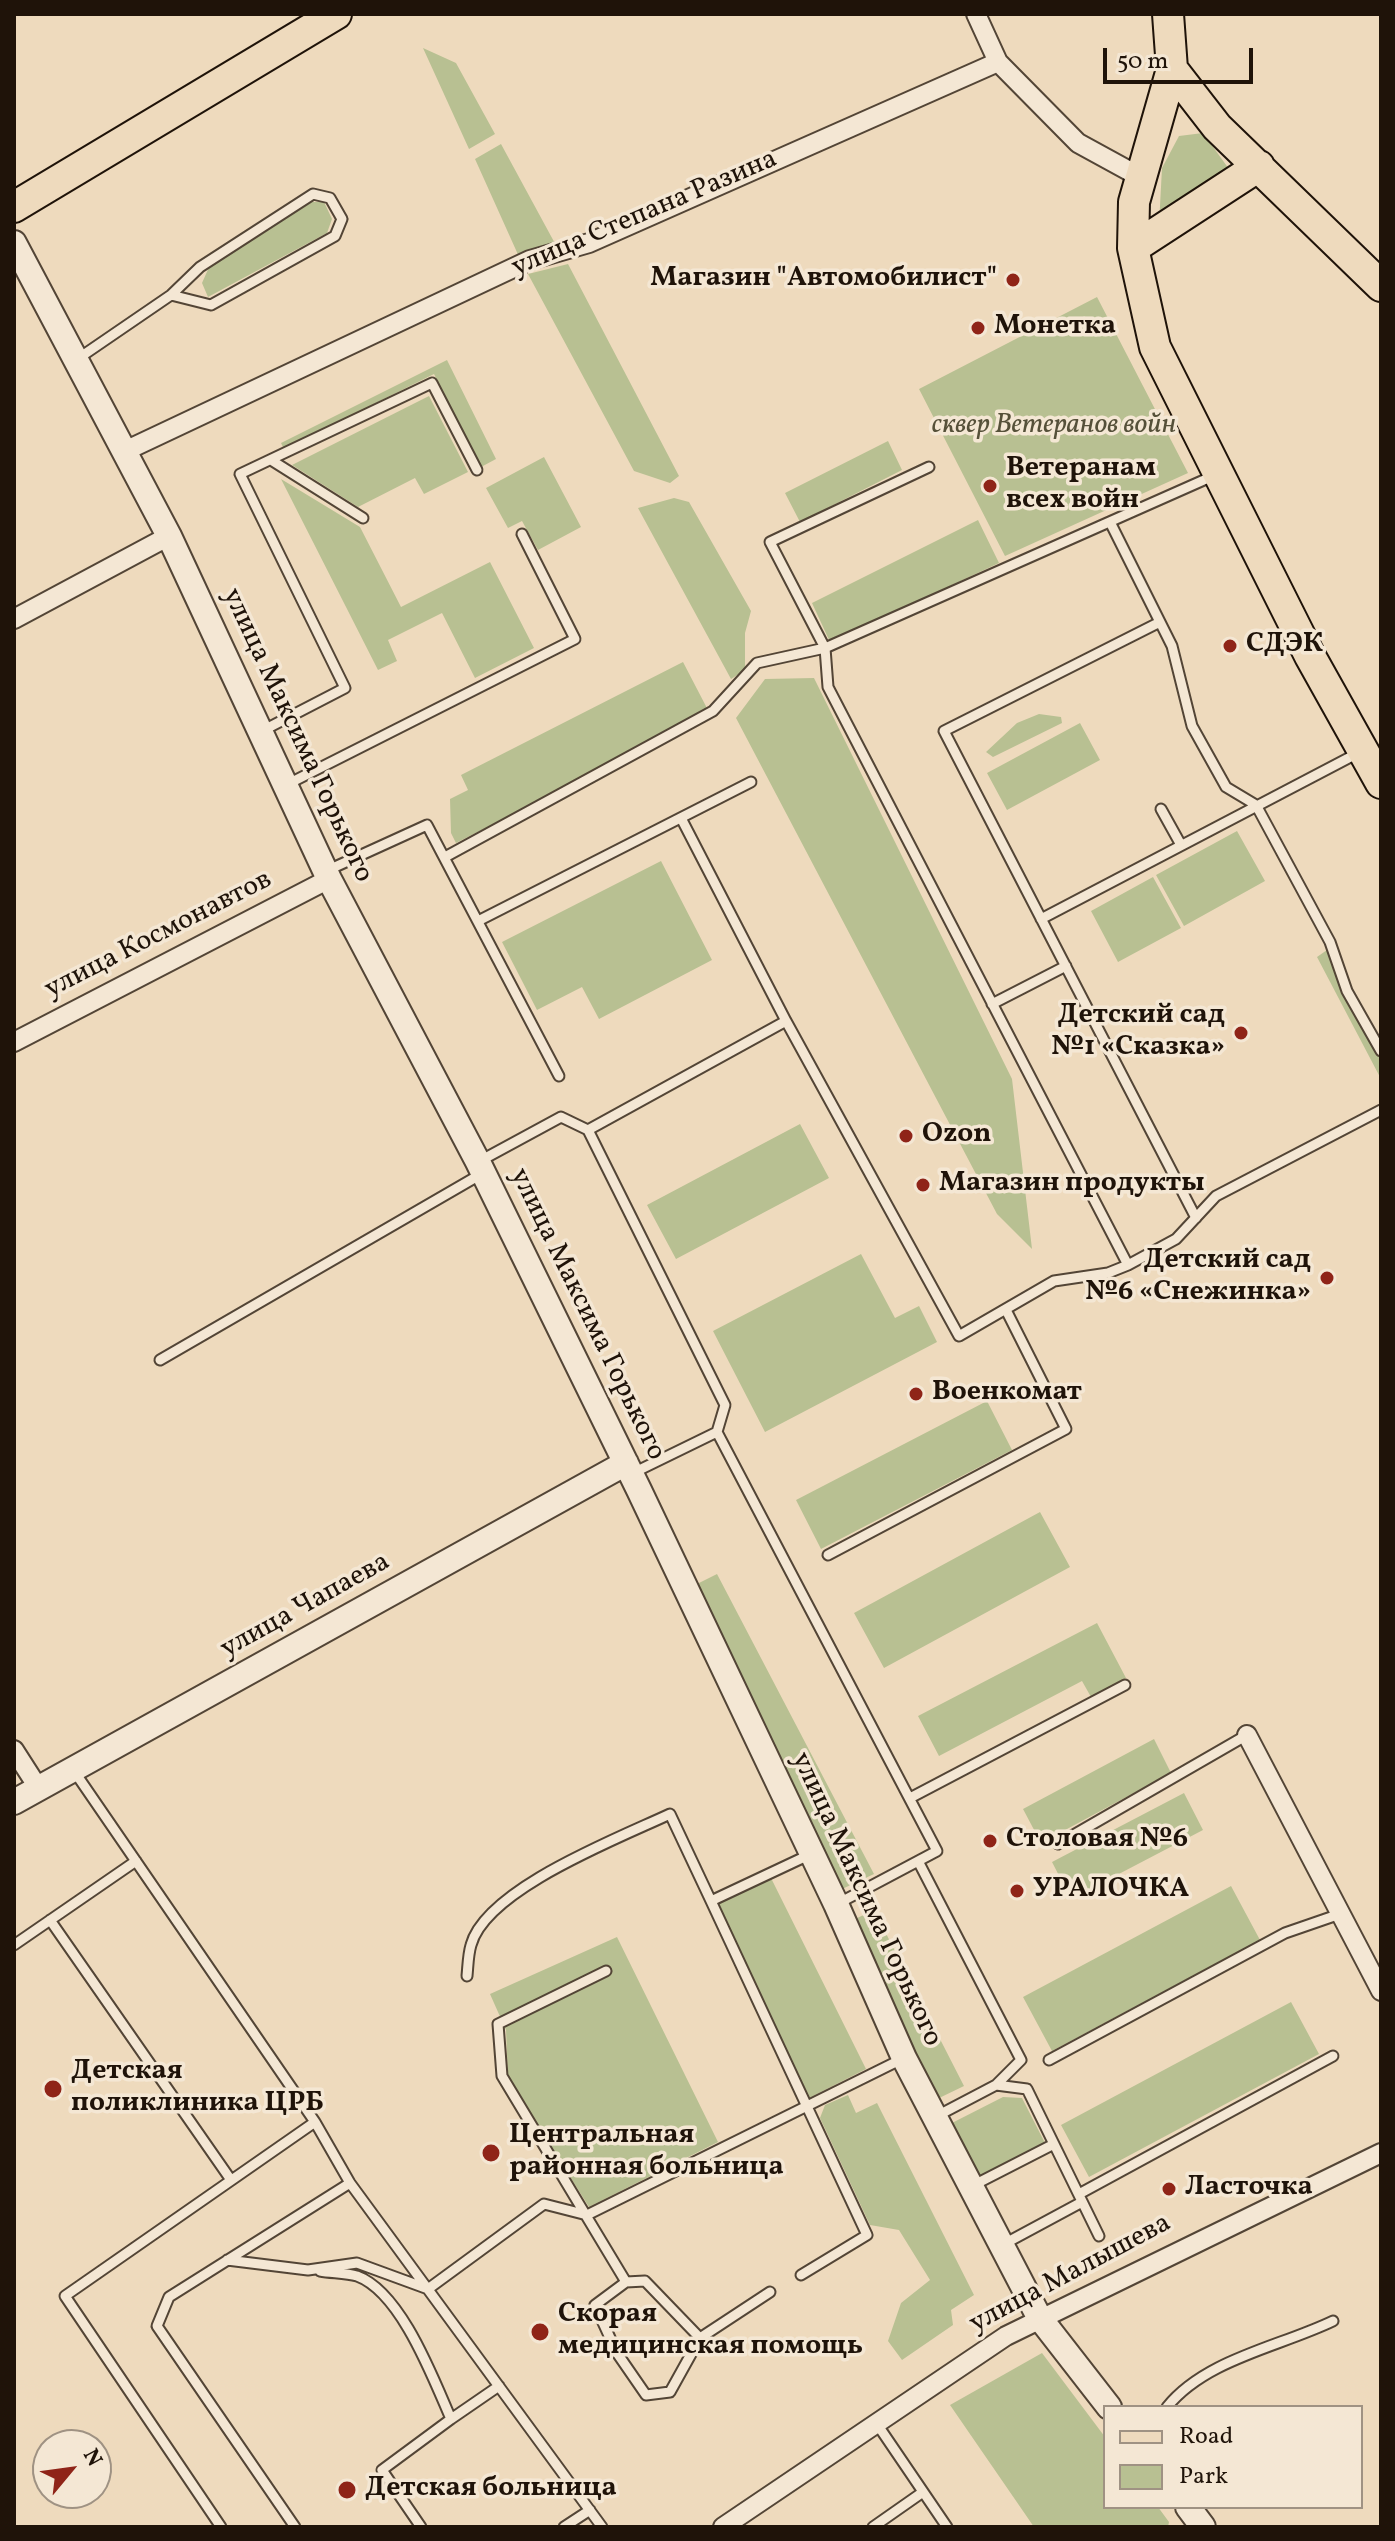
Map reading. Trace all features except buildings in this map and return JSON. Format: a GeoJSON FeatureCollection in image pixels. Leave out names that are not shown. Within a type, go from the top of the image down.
{"type":"FeatureCollection","features":[{"type":"Feature","properties":{"kind":"main road"},"geometry":{"type":"LineString","coordinates":[[14,207],[336,14]]}},
{"type":"Feature","properties":{"kind":"main road"},"geometry":{"type":"LineString","coordinates":[[1173,16],[1172,69],[1134,202],[1133,248],[1155,347],[1310,656],[1381,783]]}},
{"type":"Feature","properties":{"kind":"main road"},"geometry":{"type":"LineString","coordinates":[[1172,69],[1217,127],[1381,286]]}},
{"type":"Feature","properties":{"kind":"main road"},"geometry":{"type":"LineString","coordinates":[[1152,144],[1170,126],[1189,120],[1217,127]]}},
{"type":"Feature","properties":{"kind":"main road"},"geometry":{"type":"LineString","coordinates":[[1133,248],[1259,166]]}},
{"type":"Feature","properties":{"kind":"street"},"geometry":{"type":"LineString","coordinates":[[976,14],[998,62],[1078,143],[1142,178]]}},
{"type":"Feature","properties":{"kind":"street","name":"улица Степана Разина"},"geometry":{"type":"LineString","coordinates":[[125,451],[530,260],[589,243],[998,62]]}},
{"type":"Feature","properties":{"kind":"street","name":"улица Максима Горького"},"geometry":{"type":"LineString","coordinates":[[14,243],[169,536],[328,875],[480,1168],[628,1468],[836,1904],[904,2058],[1039,2317],[1107,2405]]}},
{"type":"Feature","properties":{"kind":"street"},"geometry":{"type":"LineString","coordinates":[[14,619],[169,536]]}},
{"type":"Feature","properties":{"kind":"street","name":"улица Космонавтов"},"geometry":{"type":"LineString","coordinates":[[14,1042],[328,875]]}},
{"type":"Feature","properties":{"kind":"street","name":"улица Чапаева"},"geometry":{"type":"LineString","coordinates":[[14,1802],[628,1468]]}},
{"type":"Feature","properties":{"kind":"street"},"geometry":{"type":"LineString","coordinates":[[1247,1735],[1381,1991]]}},
{"type":"Feature","properties":{"kind":"street"},"geometry":{"type":"LineString","coordinates":[[14,1750],[39,1789]]}},
{"type":"Feature","properties":{"kind":"street","name":"улица Малышева"},"geometry":{"type":"LineString","coordinates":[[723,2527],[1039,2317],[1381,2153]]}},
{"type":"Feature","properties":{"kind":"street"},"geometry":{"type":"LineString","coordinates":[[1190,2509],[1203,2527]]}},
{"type":"Feature","properties":{"kind":"lane"},"geometry":{"type":"LineString","coordinates":[[76,361],[171,295],[200,267],[313,194],[330,198],[342,219],[335,236],[211,305],[171,295]]}},
{"type":"Feature","properties":{"kind":"lane"},"geometry":{"type":"LineString","coordinates":[[260,732],[345,688],[240,474],[432,383],[477,470]]}},
{"type":"Feature","properties":{"kind":"lane"},"geometry":{"type":"LineString","coordinates":[[271,460],[363,518]]}},
{"type":"Feature","properties":{"kind":"lane"},"geometry":{"type":"LineString","coordinates":[[929,467],[770,542],[825,648],[828,687],[1128,1265]]}},
{"type":"Feature","properties":{"kind":"lane"},"geometry":{"type":"LineString","coordinates":[[445,857],[713,711],[757,663],[825,648],[1217,475]]}},
{"type":"Feature","properties":{"kind":"lane"},"geometry":{"type":"LineString","coordinates":[[1110,522],[1172,646],[1192,726],[1226,787],[1256,805],[1330,942],[1347,991],[1381,1051]]}},
{"type":"Feature","properties":{"kind":"lane"},"geometry":{"type":"LineString","coordinates":[[286,785],[575,639],[522,534]]}},
{"type":"Feature","properties":{"kind":"lane"},"geometry":{"type":"LineString","coordinates":[[1160,622],[944,731],[1196,1218]]}},
{"type":"Feature","properties":{"kind":"lane"},"geometry":{"type":"LineString","coordinates":[[1041,919],[1363,751]]}},
{"type":"Feature","properties":{"kind":"lane"},"geometry":{"type":"LineString","coordinates":[[480,920],[751,782]]}},
{"type":"Feature","properties":{"kind":"lane"},"geometry":{"type":"LineString","coordinates":[[1161,809],[1181,845]]}},
{"type":"Feature","properties":{"kind":"lane"},"geometry":{"type":"LineString","coordinates":[[681,818],[786,1021],[959,1336],[1054,1281],[1108,1273],[1128,1265],[1176,1239],[1216,1196],[1381,1110]]}},
{"type":"Feature","properties":{"kind":"lane"},"geometry":{"type":"LineString","coordinates":[[328,875],[427,825],[480,920],[559,1076]]}},
{"type":"Feature","properties":{"kind":"lane"},"geometry":{"type":"LineString","coordinates":[[992,1004],[1066,966]]}},
{"type":"Feature","properties":{"kind":"lane"},"geometry":{"type":"LineString","coordinates":[[588,1130],[786,1021]]}},
{"type":"Feature","properties":{"kind":"lane"},"geometry":{"type":"LineString","coordinates":[[160,1360],[561,1117],[588,1130],[725,1405],[717,1432],[937,1851],[836,1904]]}},
{"type":"Feature","properties":{"kind":"lane"},"geometry":{"type":"LineString","coordinates":[[828,1555],[1066,1429],[1006,1310]]}},
{"type":"Feature","properties":{"kind":"lane"},"geometry":{"type":"LineString","coordinates":[[628,1468],[717,1432]]}},
{"type":"Feature","properties":{"kind":"lane"},"geometry":{"type":"LineString","coordinates":[[910,1798],[1125,1685]]}},
{"type":"Feature","properties":{"kind":"lane"},"geometry":{"type":"LineString","coordinates":[[1058,1844],[1247,1735]]}},
{"type":"Feature","properties":{"kind":"lane"},"geometry":{"type":"LineString","coordinates":[[74,1770],[315,2122],[350,2183],[602,2527]]}},
{"type":"Feature","properties":{"kind":"lane"},"geometry":{"type":"LineString","coordinates":[[467,1976],[471,1943],[501,1903],[549,1870],[670,1814],[867,2235],[801,2275]]}},
{"type":"Feature","properties":{"kind":"lane"},"geometry":{"type":"LineString","coordinates":[[711,1901],[811,1854]]}},
{"type":"Feature","properties":{"kind":"lane"},"geometry":{"type":"LineString","coordinates":[[14,1945],[136,1861]]}},
{"type":"Feature","properties":{"kind":"lane"},"geometry":{"type":"LineString","coordinates":[[918,1861],[1021,2060],[996,2085],[935,2117]]}},
{"type":"Feature","properties":{"kind":"lane"},"geometry":{"type":"LineString","coordinates":[[1049,2060],[1285,1933],[1340,1914]]}},
{"type":"Feature","properties":{"kind":"lane"},"geometry":{"type":"LineString","coordinates":[[50,1920],[231,2180]]}},
{"type":"Feature","properties":{"kind":"lane"},"geometry":{"type":"LineString","coordinates":[[606,1971],[498,2024],[502,2076],[626,2282]]}},
{"type":"Feature","properties":{"kind":"lane"},"geometry":{"type":"LineString","coordinates":[[1002,2245],[1333,2056]]}},
{"type":"Feature","properties":{"kind":"lane"},"geometry":{"type":"LineString","coordinates":[[428,2289],[544,2204],[587,2215],[904,2058]]}},
{"type":"Feature","properties":{"kind":"lane"},"geometry":{"type":"LineString","coordinates":[[996,2085],[1027,2089],[1099,2236]]}},
{"type":"Feature","properties":{"kind":"lane"},"geometry":{"type":"LineString","coordinates":[[221,2527],[65,2296],[315,2122]]}},
{"type":"Feature","properties":{"kind":"lane"},"geometry":{"type":"LineString","coordinates":[[971,2186],[1054,2144]]}},
{"type":"Feature","properties":{"kind":"lane"},"geometry":{"type":"LineString","coordinates":[[295,2527],[157,2326],[169,2297],[350,2183]]}},
{"type":"Feature","properties":{"kind":"lane"},"geometry":{"type":"LineString","coordinates":[[227,2260],[358,2277],[386,2297],[425,2358],[451,2419]]}},
{"type":"Feature","properties":{"kind":"lane"},"geometry":{"type":"LineString","coordinates":[[308,2270],[357,2263],[428,2289]]}},
{"type":"Feature","properties":{"kind":"lane"},"geometry":{"type":"LineString","coordinates":[[700,2338],[645,2281],[626,2282],[595,2305],[617,2353],[646,2395],[670,2392],[700,2338],[770,2292]]}},
{"type":"Feature","properties":{"kind":"lane"},"geometry":{"type":"LineString","coordinates":[[1169,2405],[1179,2393],[1214,2370],[1293,2341],[1333,2321]]}},
{"type":"Feature","properties":{"kind":"lane"},"geometry":{"type":"LineString","coordinates":[[421,2527],[382,2470],[499,2386]]}},
{"type":"Feature","properties":{"kind":"lane"},"geometry":{"type":"LineString","coordinates":[[877,2424],[947,2527]]}},
{"type":"Feature","properties":{"kind":"lane"},"geometry":{"type":"LineString","coordinates":[[873,2527],[923,2492]]}},
{"type":"Feature","properties":{"kind":"lane"},"geometry":{"type":"LineString","coordinates":[[564,2527],[590,2510]]}},
{"type":"Feature","properties":{"kind":"green space"},"geometry":{"type":"Polygon","coordinates":[[[423,48],[456,63],[495,134],[469,149],[423,48]]]}},
{"type":"Feature","properties":{"kind":"green space"},"geometry":{"type":"Polygon","coordinates":[[[1203,133],[1234,176],[1159,225],[1162,168],[1179,136],[1203,133]]]}},
{"type":"Feature","properties":{"kind":"green space"},"geometry":{"type":"Polygon","coordinates":[[[501,144],[558,249],[520,259],[475,159],[501,144]]]}},
{"type":"Feature","properties":{"kind":"green space"},"geometry":{"type":"Polygon","coordinates":[[[312,202],[324,202],[332,219],[327,233],[208,297],[202,283],[210,265],[312,202]]]}},
{"type":"Feature","properties":{"kind":"green space"},"geometry":{"type":"Polygon","coordinates":[[[568,264],[679,476],[670,483],[634,471],[528,274],[568,264]]]}},
{"type":"Feature","properties":{"kind":"green space","name":"сквер Ветеранов войн"},"geometry":{"type":"Polygon","coordinates":[[[1097,297],[1188,473],[1005,556],[919,389],[1097,297]]]}},
{"type":"Feature","properties":{"kind":"green space"},"geometry":{"type":"Polygon","coordinates":[[[447,360],[496,459],[481,467],[434,374],[284,449],[281,443],[447,360]]]}},
{"type":"Feature","properties":{"kind":"green space"},"geometry":{"type":"Polygon","coordinates":[[[429,396],[468,472],[424,494],[415,478],[358,507],[292,465],[429,396]]]}},
{"type":"Feature","properties":{"kind":"green space"},"geometry":{"type":"Polygon","coordinates":[[[888,441],[902,470],[800,522],[785,493],[888,441]]]}},
{"type":"Feature","properties":{"kind":"green space"},"geometry":{"type":"Polygon","coordinates":[[[544,457],[581,527],[538,550],[522,521],[508,528],[486,488],[544,457]]]}},
{"type":"Feature","properties":{"kind":"green space"},"geometry":{"type":"Polygon","coordinates":[[[281,479],[360,527],[401,607],[490,562],[534,648],[475,678],[442,613],[388,640],[397,661],[378,670],[281,479]]]}},
{"type":"Feature","properties":{"kind":"green space"},"geometry":{"type":"Polygon","coordinates":[[[674,498],[689,502],[751,611],[745,633],[745,670],[731,679],[638,508],[674,498]]]}},
{"type":"Feature","properties":{"kind":"green space"},"geometry":{"type":"Polygon","coordinates":[[[978,520],[999,563],[830,642],[812,603],[978,520]]]}},
{"type":"Feature","properties":{"kind":"green space"},"geometry":{"type":"Polygon","coordinates":[[[683,662],[710,714],[456,843],[451,833],[450,799],[468,790],[461,775],[683,662]]]}},
{"type":"Feature","properties":{"kind":"green space"},"geometry":{"type":"Polygon","coordinates":[[[814,678],[1012,1079],[1032,1249],[997,1214],[736,718],[765,679],[814,678]]]}},
{"type":"Feature","properties":{"kind":"green space"},"geometry":{"type":"Polygon","coordinates":[[[1039,714],[1061,717],[1062,723],[993,757],[986,752],[1017,723],[1039,714]]]}},
{"type":"Feature","properties":{"kind":"green space"},"geometry":{"type":"Polygon","coordinates":[[[1080,723],[1100,760],[1007,810],[987,773],[1080,723]]]}},
{"type":"Feature","properties":{"kind":"green space"},"geometry":{"type":"Polygon","coordinates":[[[1237,831],[1265,881],[1184,926],[1156,875],[1237,831]]]}},
{"type":"Feature","properties":{"kind":"green space"},"geometry":{"type":"Polygon","coordinates":[[[661,861],[712,960],[599,1019],[582,987],[537,1010],[502,942],[661,861]]]}},
{"type":"Feature","properties":{"kind":"green space"},"geometry":{"type":"Polygon","coordinates":[[[1153,877],[1181,928],[1118,962],[1091,911],[1153,877]]]}},
{"type":"Feature","properties":{"kind":"green space"},"geometry":{"type":"Polygon","coordinates":[[[1327,950],[1331,952],[1344,992],[1381,1056],[1381,1079],[1317,957],[1327,950]]]}},
{"type":"Feature","properties":{"kind":"green space"},"geometry":{"type":"Polygon","coordinates":[[[800,1124],[829,1178],[676,1259],[647,1205],[800,1124]]]}},
{"type":"Feature","properties":{"kind":"green space"},"geometry":{"type":"Polygon","coordinates":[[[861,1254],[895,1318],[919,1306],[937,1342],[765,1432],[713,1331],[861,1254]]]}},
{"type":"Feature","properties":{"kind":"green space"},"geometry":{"type":"Polygon","coordinates":[[[987,1401],[1012,1450],[821,1549],[796,1500],[987,1401]]]}},
{"type":"Feature","properties":{"kind":"green space"},"geometry":{"type":"Polygon","coordinates":[[[1040,1512],[1070,1567],[884,1668],[854,1613],[1040,1512]]]}},
{"type":"Feature","properties":{"kind":"green space"},"geometry":{"type":"Polygon","coordinates":[[[717,1574],[874,1874],[840,1890],[697,1584],[717,1574]]]}},
{"type":"Feature","properties":{"kind":"green space"},"geometry":{"type":"Polygon","coordinates":[[[1097,1623],[1126,1678],[1091,1697],[1082,1681],[939,1756],[918,1716],[1097,1623]]]}},
{"type":"Feature","properties":{"kind":"green space"},"geometry":{"type":"Polygon","coordinates":[[[1154,1739],[1171,1773],[1041,1843],[1023,1809],[1154,1739]]]}},
{"type":"Feature","properties":{"kind":"green space"},"geometry":{"type":"Polygon","coordinates":[[[1184,1793],[1203,1830],[1071,1899],[1052,1862],[1184,1793]]]}},
{"type":"Feature","properties":{"kind":"green space"},"geometry":{"type":"Polygon","coordinates":[[[771,1878],[866,2069],[809,2098],[718,1904],[771,1878]]]}},
{"type":"Feature","properties":{"kind":"green space"},"geometry":{"type":"Polygon","coordinates":[[[1231,1886],[1260,1940],[1052,2051],[1023,1997],[1231,1886]]]}},
{"type":"Feature","properties":{"kind":"green space"},"geometry":{"type":"Polygon","coordinates":[[[874,1910],[964,2086],[935,2100],[853,1920],[874,1910]]]}},
{"type":"Feature","properties":{"kind":"green space"},"geometry":{"type":"Polygon","coordinates":[[[617,1937],[718,2142],[589,2207],[508,2078],[506,2030],[490,1994],[617,1937]]]}},
{"type":"Feature","properties":{"kind":"green space"},"geometry":{"type":"Polygon","coordinates":[[[1291,2002],[1319,2054],[1089,2177],[1061,2125],[1291,2002]]]}},
{"type":"Feature","properties":{"kind":"green space"},"geometry":{"type":"Polygon","coordinates":[[[848,2095],[856,2113],[877,2103],[974,2295],[951,2310],[953,2325],[902,2360],[888,2341],[901,2303],[930,2280],[899,2230],[870,2225],[820,2118],[825,2105],[848,2095]]]}},
{"type":"Feature","properties":{"kind":"green space"},"geometry":{"type":"Polygon","coordinates":[[[1003,2097],[1022,2098],[1045,2143],[977,2177],[950,2124],[1003,2097]]]}},
{"type":"Feature","properties":{"kind":"green space"},"geometry":{"type":"Polygon","coordinates":[[[1042,2353],[1103,2434],[1103,2509],[1159,2509],[1169,2522],[1168,2527],[1034,2527],[950,2405],[1042,2353]]]}},
{"type":"Feature","properties":{"kind":"place","name":"Магазин \"Автомобилист\""},"geometry":{"type":"Point","coordinates":[1013,280]}},
{"type":"Feature","properties":{"kind":"place","name":"Монетка"},"geometry":{"type":"Point","coordinates":[978,328]}},
{"type":"Feature","properties":{"kind":"place","name":"Ветеранам всех войн"},"geometry":{"type":"Point","coordinates":[990,486]}},
{"type":"Feature","properties":{"kind":"place","name":"СДЭК"},"geometry":{"type":"Point","coordinates":[1230,646]}},
{"type":"Feature","properties":{"kind":"place","name":"Детский сад №1 «Сказка»"},"geometry":{"type":"Point","coordinates":[1241,1033]}},
{"type":"Feature","properties":{"kind":"place","name":"Ozon"},"geometry":{"type":"Point","coordinates":[906,1136]}},
{"type":"Feature","properties":{"kind":"place","name":"Магазин продукты"},"geometry":{"type":"Point","coordinates":[923,1185]}},
{"type":"Feature","properties":{"kind":"place","name":"Детский сад №6 «Снежинка»"},"geometry":{"type":"Point","coordinates":[1327,1278]}},
{"type":"Feature","properties":{"kind":"place","name":"Военкомат"},"geometry":{"type":"Point","coordinates":[916,1394]}},
{"type":"Feature","properties":{"kind":"place","name":"Столовая №6"},"geometry":{"type":"Point","coordinates":[990,1841]}},
{"type":"Feature","properties":{"kind":"place","name":"УРАЛОЧКА"},"geometry":{"type":"Point","coordinates":[1017,1891]}},
{"type":"Feature","properties":{"kind":"place","name":"Детская поликлиника ЦРБ"},"geometry":{"type":"Point","coordinates":[53,2089]}},
{"type":"Feature","properties":{"kind":"place","name":"Центральная районная больница"},"geometry":{"type":"Point","coordinates":[491,2153]}},
{"type":"Feature","properties":{"kind":"place","name":"Ласточка"},"geometry":{"type":"Point","coordinates":[1169,2189]}},
{"type":"Feature","properties":{"kind":"place","name":"Скорая медицинская помощь"},"geometry":{"type":"Point","coordinates":[540,2332]}},
{"type":"Feature","properties":{"kind":"place","name":"Детская больница"},"geometry":{"type":"Point","coordinates":[347,2490]}}]}
